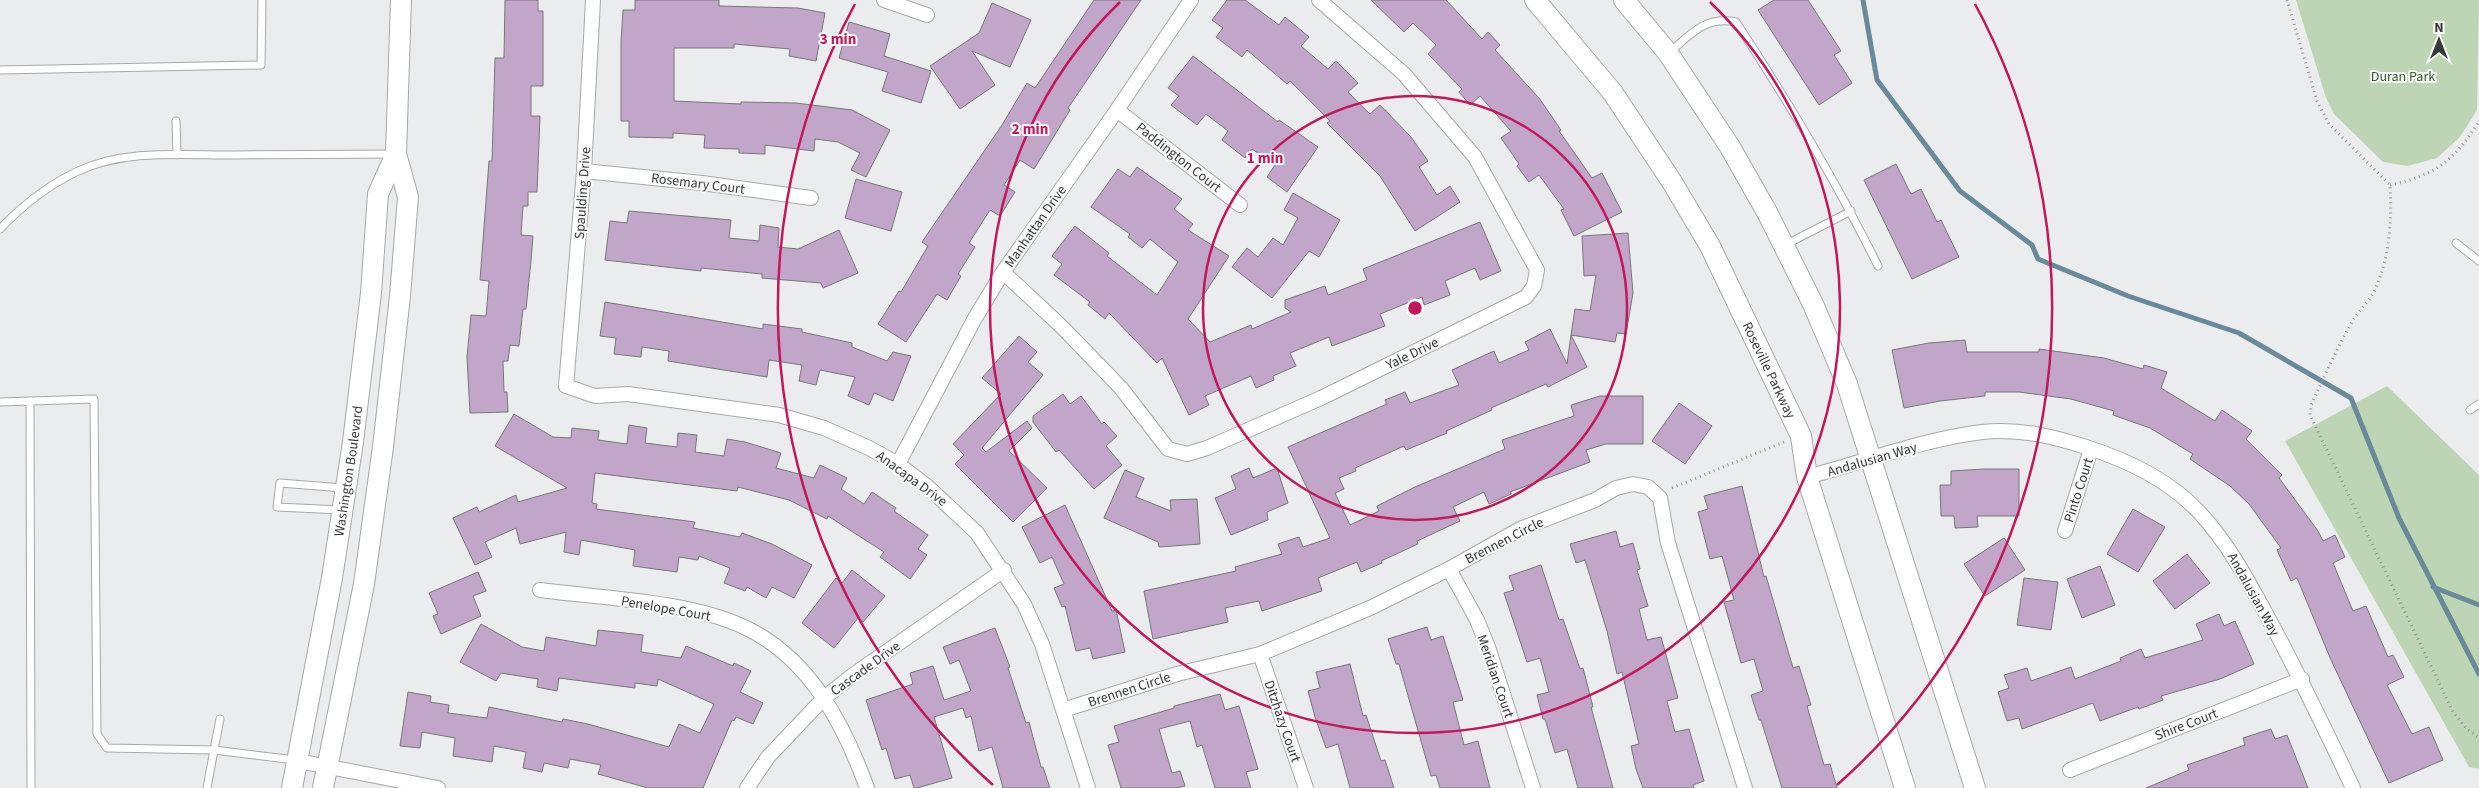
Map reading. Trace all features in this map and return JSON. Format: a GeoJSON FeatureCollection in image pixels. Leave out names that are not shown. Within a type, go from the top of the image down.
{"type":"FeatureCollection","features":[{"type":"Feature","properties":{"kind":"main road","name":"Washington Boulevard"},"geometry":{"type":"LineString","coordinates":[[323,788],[364,584],[383,447],[400,296],[408,197],[396,154],[401,0]]}},
{"type":"Feature","properties":{"kind":"main road","name":"Roseville Parkway"},"geometry":{"type":"LineString","coordinates":[[1535,0],[1613,94],[1672,182],[1710,246],[1801,436],[1807,477],[1905,788]]}},
{"type":"Feature","properties":{"kind":"main road"},"geometry":{"type":"LineString","coordinates":[[1624,0],[1668,53],[1730,147],[1785,245],[1813,304],[1847,384],[1975,788]]}},
{"type":"Feature","properties":{"kind":"main road","name":"Washington Boulevard"},"geometry":{"type":"LineString","coordinates":[[292,788],[343,510],[370,302],[378,194],[396,154]]}},
{"type":"Feature","properties":{"kind":"street","name":"Spaulding Drive"},"geometry":{"type":"LineString","coordinates":[[566,386],[584,171],[593,0]]}},
{"type":"Feature","properties":{"kind":"street"},"geometry":{"type":"LineString","coordinates":[[884,0],[927,15]]}},
{"type":"Feature","properties":{"kind":"street","name":"Manhattan Drive"},"geometry":{"type":"LineString","coordinates":[[898,464],[975,318],[1003,272],[1118,110],[1192,0]]}},
{"type":"Feature","properties":{"kind":"street","name":"Yale Drive"},"geometry":{"type":"LineString","coordinates":[[1003,272],[1062,327],[1121,388],[1168,449],[1187,454],[1207,448],[1321,398],[1526,297],[1534,286],[1537,270],[1475,157],[1404,74],[1319,0]]}},
{"type":"Feature","properties":{"kind":"street","name":"Paddington Court"},"geometry":{"type":"LineString","coordinates":[[1118,110],[1240,204]]}},
{"type":"Feature","properties":{"kind":"street","name":"Rosemary Court"},"geometry":{"type":"LineString","coordinates":[[584,171],[702,183],[810,198]]}},
{"type":"Feature","properties":{"kind":"street","name":"Anacapa Drive"},"geometry":{"type":"LineString","coordinates":[[566,386],[595,396],[628,394],[779,415],[824,428],[869,448],[898,464],[951,506],[978,533],[1004,570],[1024,604],[1042,644],[1088,788]]}},
{"type":"Feature","properties":{"kind":"street","name":"Andalusian Way"},"geometry":{"type":"LineString","coordinates":[[1807,477],[1950,437],[1984,432],[2030,432],[2091,448],[2124,460],[2164,482],[2199,511],[2233,553],[2302,679],[2353,788]]}},
{"type":"Feature","properties":{"kind":"street","name":"Pinto Court"},"geometry":{"type":"LineString","coordinates":[[2065,531],[2091,448]]}},
{"type":"Feature","properties":{"kind":"street","name":"Brennen Circle"},"geometry":{"type":"LineString","coordinates":[[1063,710],[1176,674],[1260,654],[1370,608],[1449,569],[1520,529],[1595,500],[1616,488],[1633,484],[1648,487],[1660,498]]}},
{"type":"Feature","properties":{"kind":"street"},"geometry":{"type":"LineString","coordinates":[[1660,498],[1668,543],[1745,788]]}},
{"type":"Feature","properties":{"kind":"street","name":"Meridian Court"},"geometry":{"type":"LineString","coordinates":[[1449,569],[1477,620],[1488,647],[1533,788]]}},
{"type":"Feature","properties":{"kind":"street","name":"Cascade Drive"},"geometry":{"type":"LineString","coordinates":[[747,788],[768,757],[824,698],[853,675],[1004,570]]}},
{"type":"Feature","properties":{"kind":"street","name":"Penelope Court"},"geometry":{"type":"LineString","coordinates":[[540,590],[662,605],[708,614],[744,627],[777,647],[800,668],[824,698],[841,724],[867,788]]}},
{"type":"Feature","properties":{"kind":"street","name":"Ditzhazy Court"},"geometry":{"type":"LineString","coordinates":[[1260,654],[1306,788]]}},
{"type":"Feature","properties":{"kind":"street","name":"Shire Court"},"geometry":{"type":"LineString","coordinates":[[2070,770],[2302,679]]}},
{"type":"Feature","properties":{"kind":"street"},"geometry":{"type":"LineString","coordinates":[[298,761],[438,788]]}},
{"type":"Feature","properties":{"kind":"lane"},"geometry":{"type":"LineString","coordinates":[[0,70],[261,65],[262,0]]}},
{"type":"Feature","properties":{"kind":"lane"},"geometry":{"type":"LineString","coordinates":[[1668,53],[1704,24],[1721,19],[1736,22],[1791,107],[1851,211],[1878,266]]}},
{"type":"Feature","properties":{"kind":"lane"},"geometry":{"type":"LineString","coordinates":[[176,121],[177,155]]}},
{"type":"Feature","properties":{"kind":"lane"},"geometry":{"type":"LineString","coordinates":[[0,229],[38,196],[76,172],[123,158],[177,155],[396,154]]}},
{"type":"Feature","properties":{"kind":"lane"},"geometry":{"type":"LineString","coordinates":[[1785,245],[1851,211]]}},
{"type":"Feature","properties":{"kind":"lane"},"geometry":{"type":"LineString","coordinates":[[2456,243],[2479,261]]}},
{"type":"Feature","properties":{"kind":"lane"},"geometry":{"type":"LineString","coordinates":[[0,402],[94,399],[97,734],[107,748],[214,750],[298,761]]}},
{"type":"Feature","properties":{"kind":"lane"},"geometry":{"type":"LineString","coordinates":[[30,401],[32,788]]}},
{"type":"Feature","properties":{"kind":"lane"},"geometry":{"type":"LineString","coordinates":[[2470,410],[2479,404]]}},
{"type":"Feature","properties":{"kind":"lane"},"geometry":{"type":"LineString","coordinates":[[343,510],[277,506],[280,483],[346,488]]}},
{"type":"Feature","properties":{"kind":"lane"},"geometry":{"type":"LineString","coordinates":[[207,788],[220,719]]}},
{"type":"Feature","properties":{"kind":"path"},"geometry":{"type":"LineString","coordinates":[[2287,0],[2316,101],[2328,124],[2390,185],[2390,232],[2380,279],[2371,297],[2347,330],[2316,395],[2311,410],[2313,424],[2453,712],[2466,728],[2479,738]]}},
{"type":"Feature","properties":{"kind":"path"},"geometry":{"type":"LineString","coordinates":[[2390,185],[2414,180],[2449,161],[2479,121]]}},
{"type":"Feature","properties":{"kind":"path"},"geometry":{"type":"LineString","coordinates":[[1660,498],[1676,485],[1801,436]]}},
{"type":"Feature","properties":{"kind":"green space","name":"Duran Park"},"geometry":{"type":"Polygon","coordinates":[[[2296,0],[2479,0],[2477,110],[2460,137],[2437,158],[2408,166],[2383,162],[2334,114],[2326,98],[2296,0]]]}},
{"type":"Feature","properties":{"kind":"green space"},"geometry":{"type":"Polygon","coordinates":[[[2387,386],[2479,475],[2479,769],[2469,767],[2285,441],[2387,386]]]}},
{"type":"Feature","properties":{"kind":"building"},"geometry":{"type":"Polygon","coordinates":[[[505,0],[538,0],[538,11],[543,11],[543,86],[531,86],[531,116],[540,116],[537,192],[528,192],[528,206],[523,206],[521,235],[533,236],[526,309],[523,309],[519,346],[510,345],[508,361],[503,361],[504,392],[507,392],[508,412],[470,413],[467,357],[471,315],[486,316],[489,281],[480,280],[489,161],[492,161],[495,58],[504,58],[505,0]]]}},
{"type":"Feature","properties":{"kind":"building"},"geometry":{"type":"Polygon","coordinates":[[[635,0],[719,0],[719,6],[798,8],[825,13],[816,61],[789,56],[790,49],[734,44],[734,48],[674,48],[674,101],[741,104],[741,102],[796,103],[852,110],[890,130],[866,177],[851,170],[860,153],[838,142],[815,139],[814,151],[765,145],[765,154],[739,153],[739,149],[704,148],[705,135],[673,133],[673,138],[629,137],[629,121],[621,121],[621,42],[623,10],[635,10],[635,0]]]}},
{"type":"Feature","properties":{"kind":"building"},"geometry":{"type":"Polygon","coordinates":[[[1094,0],[1141,0],[1068,108],[1070,110],[1034,169],[1020,160],[1004,185],[1015,192],[1000,216],[990,210],[969,243],[975,247],[958,274],[961,276],[947,300],[937,294],[906,342],[878,324],[899,291],[901,292],[928,246],[922,242],[1002,125],[1027,83],[1035,88],[1094,0]]]}},
{"type":"Feature","properties":{"kind":"building"},"geometry":{"type":"Polygon","coordinates":[[[1227,0],[1245,0],[1279,25],[1285,17],[1309,37],[1301,46],[1328,69],[1336,61],[1358,83],[1348,92],[1370,114],[1380,105],[1411,137],[1428,161],[1419,167],[1437,195],[1450,186],[1460,202],[1415,231],[1380,176],[1327,123],[1330,121],[1290,81],[1287,84],[1247,50],[1242,57],[1216,37],[1223,28],[1212,20],[1227,0]]]}},
{"type":"Feature","properties":{"kind":"building"},"geometry":{"type":"Polygon","coordinates":[[[1371,0],[1446,0],[1482,39],[1488,32],[1500,45],[1495,50],[1539,98],[1561,130],[1559,131],[1592,178],[1602,173],[1622,212],[1574,236],[1561,210],[1564,209],[1539,175],[1529,182],[1517,166],[1519,164],[1501,138],[1511,131],[1480,96],[1470,105],[1459,92],[1462,89],[1428,54],[1436,45],[1413,23],[1404,32],[1371,0]]]}},
{"type":"Feature","properties":{"kind":"building"},"geometry":{"type":"Polygon","coordinates":[[[1774,0],[1808,0],[1841,51],[1834,55],[1852,83],[1819,105],[1758,10],[1774,0]]]}},
{"type":"Feature","properties":{"kind":"building"},"geometry":{"type":"Polygon","coordinates":[[[992,3],[1031,20],[1010,67],[972,51],[995,85],[960,109],[930,66],[979,33],[992,3]]]}},
{"type":"Feature","properties":{"kind":"building"},"geometry":{"type":"Polygon","coordinates":[[[849,22],[890,34],[884,56],[931,71],[921,103],[882,91],[888,72],[839,58],[849,22]]]}},
{"type":"Feature","properties":{"kind":"building"},"geometry":{"type":"Polygon","coordinates":[[[1193,56],[1278,122],[1279,120],[1318,147],[1287,192],[1267,177],[1275,165],[1252,149],[1245,158],[1222,140],[1228,131],[1206,114],[1197,125],[1171,105],[1179,96],[1168,88],[1193,56]]]}},
{"type":"Feature","properties":{"kind":"building"},"geometry":{"type":"Polygon","coordinates":[[[1896,164],[1911,194],[1921,189],[1937,222],[1941,220],[1959,257],[1912,279],[1864,180],[1896,164]]]}},
{"type":"Feature","properties":{"kind":"building"},"geometry":{"type":"Polygon","coordinates":[[[1137,167],[1182,199],[1174,209],[1193,224],[1188,230],[1229,256],[1188,319],[1210,342],[1251,325],[1252,329],[1291,312],[1285,308],[1285,300],[1325,286],[1328,295],[1367,280],[1363,269],[1480,222],[1501,271],[1480,280],[1475,268],[1445,281],[1450,295],[1424,305],[1422,297],[1380,314],[1385,326],[1332,346],[1329,337],[1290,353],[1296,366],[1273,376],[1274,380],[1256,388],[1251,376],[1205,396],[1209,405],[1189,415],[1162,358],[1157,363],[1109,313],[1105,319],[1088,305],[1090,302],[1054,275],[1062,264],[1052,256],[1075,226],[1109,253],[1107,256],[1157,295],[1178,262],[1150,239],[1142,248],[1128,237],[1130,234],[1091,207],[1118,169],[1130,177],[1137,167]]]}},
{"type":"Feature","properties":{"kind":"building"},"geometry":{"type":"Polygon","coordinates":[[[856,179],[902,192],[891,231],[845,218],[856,179]]]}},
{"type":"Feature","properties":{"kind":"building"},"geometry":{"type":"Polygon","coordinates":[[[1293,193],[1340,220],[1319,257],[1309,251],[1272,298],[1232,267],[1247,248],[1258,257],[1273,238],[1283,245],[1298,218],[1284,210],[1293,193]]]}},
{"type":"Feature","properties":{"kind":"building"},"geometry":{"type":"Polygon","coordinates":[[[629,211],[731,220],[729,238],[759,241],[760,225],[779,228],[778,247],[798,249],[839,230],[858,273],[823,288],[821,283],[762,278],[762,274],[701,268],[701,271],[605,260],[610,221],[627,223],[629,211]]]}},
{"type":"Feature","properties":{"kind":"building"},"geometry":{"type":"Polygon","coordinates":[[[1628,233],[1633,293],[1626,334],[1617,333],[1615,342],[1571,335],[1575,309],[1590,311],[1596,275],[1584,276],[1582,236],[1628,233]]]}},
{"type":"Feature","properties":{"kind":"building"},"geometry":{"type":"Polygon","coordinates":[[[605,302],[763,329],[763,324],[802,329],[802,332],[852,343],[852,347],[887,361],[893,352],[911,356],[893,401],[874,393],[869,405],[848,396],[855,377],[820,370],[816,385],[799,381],[802,365],[769,360],[767,377],[668,361],[669,351],[642,347],[641,357],[614,354],[616,338],[600,336],[605,302]]]}},
{"type":"Feature","properties":{"kind":"building"},"geometry":{"type":"Polygon","coordinates":[[[1550,329],[1567,364],[1571,335],[1587,367],[1548,387],[1546,384],[1491,408],[1492,410],[1446,431],[1447,433],[1406,450],[1404,446],[1355,468],[1356,471],[1339,478],[1344,489],[1335,493],[1350,525],[1379,511],[1377,506],[1415,487],[1505,449],[1502,440],[1574,416],[1571,405],[1600,396],[1643,396],[1643,444],[1606,444],[1586,450],[1590,462],[1510,492],[1511,494],[1489,504],[1484,492],[1453,507],[1460,521],[1417,541],[1418,544],[1381,561],[1382,563],[1361,572],[1357,562],[1318,578],[1322,591],[1262,611],[1259,601],[1225,608],[1228,622],[1153,639],[1144,591],[1236,571],[1235,567],[1282,554],[1278,544],[1299,537],[1303,547],[1330,538],[1288,447],[1387,404],[1385,400],[1405,392],[1410,403],[1459,385],[1452,370],[1494,351],[1499,363],[1529,350],[1525,342],[1550,329]]]}},
{"type":"Feature","properties":{"kind":"building"},"geometry":{"type":"Polygon","coordinates":[[[1019,336],[1037,352],[1028,362],[1043,375],[982,448],[986,452],[1027,421],[1032,428],[1009,451],[1047,488],[1013,522],[955,464],[964,455],[953,444],[1001,394],[982,378],[1019,336]]]}},
{"type":"Feature","properties":{"kind":"building"},"geometry":{"type":"Polygon","coordinates":[[[1965,340],[1967,352],[2039,352],[2039,349],[2104,358],[2143,369],[2144,365],[2167,372],[2161,388],[2215,421],[2222,410],[2252,431],[2246,439],[2282,475],[2279,478],[2318,531],[2323,541],[2335,535],[2345,557],[2333,563],[2353,611],[2366,606],[2388,657],[2393,655],[2404,677],[2387,685],[2412,734],[2429,727],[2443,760],[2389,783],[2331,660],[2297,578],[2291,581],[2277,550],[2281,548],[2249,504],[2230,486],[2190,459],[2193,454],[2150,428],[2113,415],[2114,411],[2071,399],[2019,392],[1985,392],[1985,396],[1940,401],[1904,408],[1892,350],[1929,343],[1965,340]]]}},
{"type":"Feature","properties":{"kind":"building"},"geometry":{"type":"Polygon","coordinates":[[[1063,394],[1070,404],[1081,396],[1102,424],[1104,422],[1117,436],[1106,446],[1122,465],[1094,489],[1059,450],[1056,452],[1033,422],[1033,416],[1063,394]]]}},
{"type":"Feature","properties":{"kind":"building"},"geometry":{"type":"Polygon","coordinates":[[[1679,403],[1712,426],[1685,464],[1652,441],[1679,403]]]}},
{"type":"Feature","properties":{"kind":"building"},"geometry":{"type":"Polygon","coordinates":[[[514,414],[553,437],[571,438],[572,428],[599,431],[598,440],[627,444],[629,425],[647,428],[645,443],[677,447],[678,433],[697,435],[695,452],[724,456],[727,439],[745,442],[781,453],[776,468],[814,478],[820,465],[847,478],[841,489],[864,504],[872,492],[896,508],[894,511],[928,535],[918,549],[927,555],[910,579],[880,557],[884,552],[828,516],[827,519],[789,500],[738,487],[737,491],[595,473],[592,503],[597,504],[596,509],[695,522],[693,528],[740,537],[742,533],[772,544],[812,565],[794,598],[772,587],[766,598],[747,587],[745,591],[724,583],[730,568],[699,556],[698,560],[679,557],[677,572],[633,566],[635,550],[581,540],[579,555],[564,552],[566,532],[520,544],[516,528],[485,542],[492,557],[475,565],[453,518],[477,507],[479,512],[516,495],[518,502],[567,488],[495,446],[514,414]]]}},
{"type":"Feature","properties":{"kind":"building"},"geometry":{"type":"Polygon","coordinates":[[[1249,468],[1253,478],[1277,468],[1288,503],[1267,512],[1268,520],[1231,535],[1215,498],[1236,489],[1231,476],[1249,468]]]}},
{"type":"Feature","properties":{"kind":"building"},"geometry":{"type":"Polygon","coordinates":[[[2019,469],[2019,516],[1977,516],[1978,527],[1955,528],[1954,516],[1941,516],[1940,485],[1951,485],[1951,471],[2019,469]]]}},
{"type":"Feature","properties":{"kind":"building"},"geometry":{"type":"Polygon","coordinates":[[[1125,470],[1144,478],[1136,497],[1171,511],[1170,500],[1197,499],[1200,544],[1159,547],[1158,542],[1104,518],[1125,470]]]}},
{"type":"Feature","properties":{"kind":"building"},"geometry":{"type":"Polygon","coordinates":[[[1742,486],[1764,577],[1766,576],[1793,668],[1799,666],[1811,705],[1807,706],[1824,765],[1830,764],[1837,788],[1782,788],[1761,720],[1759,720],[1751,695],[1763,691],[1754,659],[1741,663],[1724,602],[1734,600],[1722,556],[1710,559],[1698,512],[1708,509],[1704,496],[1742,486]]]}},
{"type":"Feature","properties":{"kind":"building"},"geometry":{"type":"Polygon","coordinates":[[[1065,505],[1112,611],[1116,610],[1125,652],[1093,659],[1090,648],[1076,651],[1065,606],[1062,607],[1054,588],[1064,584],[1052,557],[1040,563],[1022,527],[1065,505]]]}},
{"type":"Feature","properties":{"kind":"building"},"geometry":{"type":"Polygon","coordinates":[[[2133,509],[2165,527],[2138,572],[2107,554],[2133,509]]]}},
{"type":"Feature","properties":{"kind":"building"},"geometry":{"type":"Polygon","coordinates":[[[1616,531],[1620,547],[1633,543],[1640,569],[1637,570],[1648,606],[1639,609],[1647,640],[1661,637],[1678,698],[1667,701],[1675,732],[1689,729],[1704,781],[1693,785],[1694,788],[1643,788],[1636,769],[1631,746],[1639,744],[1622,672],[1617,674],[1607,631],[1585,560],[1576,563],[1570,544],[1616,531]]]}},
{"type":"Feature","properties":{"kind":"building"},"geometry":{"type":"Polygon","coordinates":[[[2004,538],[2025,570],[1985,596],[1964,564],[2004,538]]]}},
{"type":"Feature","properties":{"kind":"building"},"geometry":{"type":"Polygon","coordinates":[[[2187,554],[2210,583],[2175,609],[2153,581],[2187,554]]]}},
{"type":"Feature","properties":{"kind":"building"},"geometry":{"type":"Polygon","coordinates":[[[1541,565],[1559,620],[1563,619],[1580,669],[1583,668],[1593,707],[1591,707],[1613,788],[1578,788],[1567,749],[1555,753],[1545,719],[1543,719],[1537,695],[1549,692],[1540,658],[1527,662],[1504,593],[1514,590],[1509,576],[1541,565]]]}},
{"type":"Feature","properties":{"kind":"building"},"geometry":{"type":"Polygon","coordinates":[[[2100,566],[2115,605],[2082,618],[2067,579],[2100,566]]]}},
{"type":"Feature","properties":{"kind":"building"},"geometry":{"type":"Polygon","coordinates":[[[852,570],[885,596],[863,622],[858,618],[834,648],[802,623],[836,578],[842,583],[852,570]]]}},
{"type":"Feature","properties":{"kind":"building"},"geometry":{"type":"Polygon","coordinates":[[[478,572],[486,591],[473,596],[481,616],[441,634],[433,616],[438,614],[429,593],[478,572]]]}},
{"type":"Feature","properties":{"kind":"building"},"geometry":{"type":"Polygon","coordinates":[[[2024,578],[2058,582],[2051,630],[2017,625],[2024,578]]]}},
{"type":"Feature","properties":{"kind":"building"},"geometry":{"type":"Polygon","coordinates":[[[2219,614],[2224,626],[2235,621],[2254,664],[2220,679],[2161,696],[2163,700],[2139,709],[2138,707],[2100,721],[2093,703],[2022,729],[2019,718],[2007,721],[1998,692],[2009,688],[2004,675],[2027,668],[2031,681],[2071,667],[2075,679],[2121,661],[2120,658],[2141,649],[2145,658],[2203,640],[2196,624],[2219,614]]]}},
{"type":"Feature","properties":{"kind":"building"},"geometry":{"type":"Polygon","coordinates":[[[481,624],[522,647],[544,651],[546,637],[596,646],[598,630],[643,635],[641,652],[681,658],[686,646],[733,666],[734,663],[751,671],[740,692],[763,703],[753,724],[736,717],[734,721],[732,720],[703,788],[648,788],[598,774],[601,765],[570,759],[568,768],[544,763],[542,772],[523,768],[526,752],[494,746],[492,762],[453,756],[455,738],[422,732],[420,748],[400,746],[408,692],[431,696],[430,702],[449,705],[448,713],[487,718],[489,707],[562,722],[563,719],[588,724],[669,747],[679,724],[700,733],[714,704],[658,679],[657,686],[635,683],[635,688],[559,678],[557,691],[537,687],[538,679],[501,673],[496,681],[460,662],[481,624]]]}},
{"type":"Feature","properties":{"kind":"building"},"geometry":{"type":"Polygon","coordinates":[[[1427,627],[1431,640],[1443,636],[1463,700],[1453,702],[1464,745],[1478,741],[1490,788],[1440,788],[1436,775],[1431,776],[1399,664],[1396,664],[1388,639],[1427,627]]]}},
{"type":"Feature","properties":{"kind":"building"},"geometry":{"type":"Polygon","coordinates":[[[995,628],[1010,667],[1008,668],[1026,723],[1029,722],[1041,767],[1043,767],[1050,788],[1003,788],[992,747],[979,751],[971,716],[966,718],[963,708],[934,717],[952,778],[917,788],[914,788],[910,775],[895,779],[886,748],[882,750],[866,700],[913,684],[910,673],[933,666],[944,700],[971,691],[959,660],[950,664],[943,647],[995,628]]]}},
{"type":"Feature","properties":{"kind":"building"},"geometry":{"type":"Polygon","coordinates":[[[1350,664],[1363,716],[1366,715],[1381,761],[1385,760],[1394,788],[1350,788],[1338,744],[1326,748],[1315,717],[1308,691],[1320,688],[1316,672],[1350,664]]]}},
{"type":"Feature","properties":{"kind":"building"},"geometry":{"type":"Polygon","coordinates":[[[1220,694],[1225,710],[1239,706],[1258,769],[1246,772],[1251,788],[1215,788],[1202,745],[1197,747],[1190,721],[1159,729],[1172,773],[1180,771],[1185,786],[1176,788],[1121,788],[1108,745],[1119,742],[1114,726],[1174,708],[1174,706],[1220,694]]]}},
{"type":"Feature","properties":{"kind":"building"},"geometry":{"type":"Polygon","coordinates":[[[2271,729],[2275,739],[2287,735],[2308,788],[2146,788],[2189,770],[2187,765],[2245,745],[2243,738],[2271,729]]]}},
{"type":"Feature","properties":{"kind":"waterway"},"geometry":{"type":"LineString","coordinates":[[1863,0],[1877,80],[1960,191],[2032,245],[2038,259],[2128,296],[2239,333],[2351,398],[2399,518],[2479,674]]}},
{"type":"Feature","properties":{"kind":"waterway"},"geometry":{"type":"LineString","coordinates":[[2433,587],[2479,605]]}}]}
